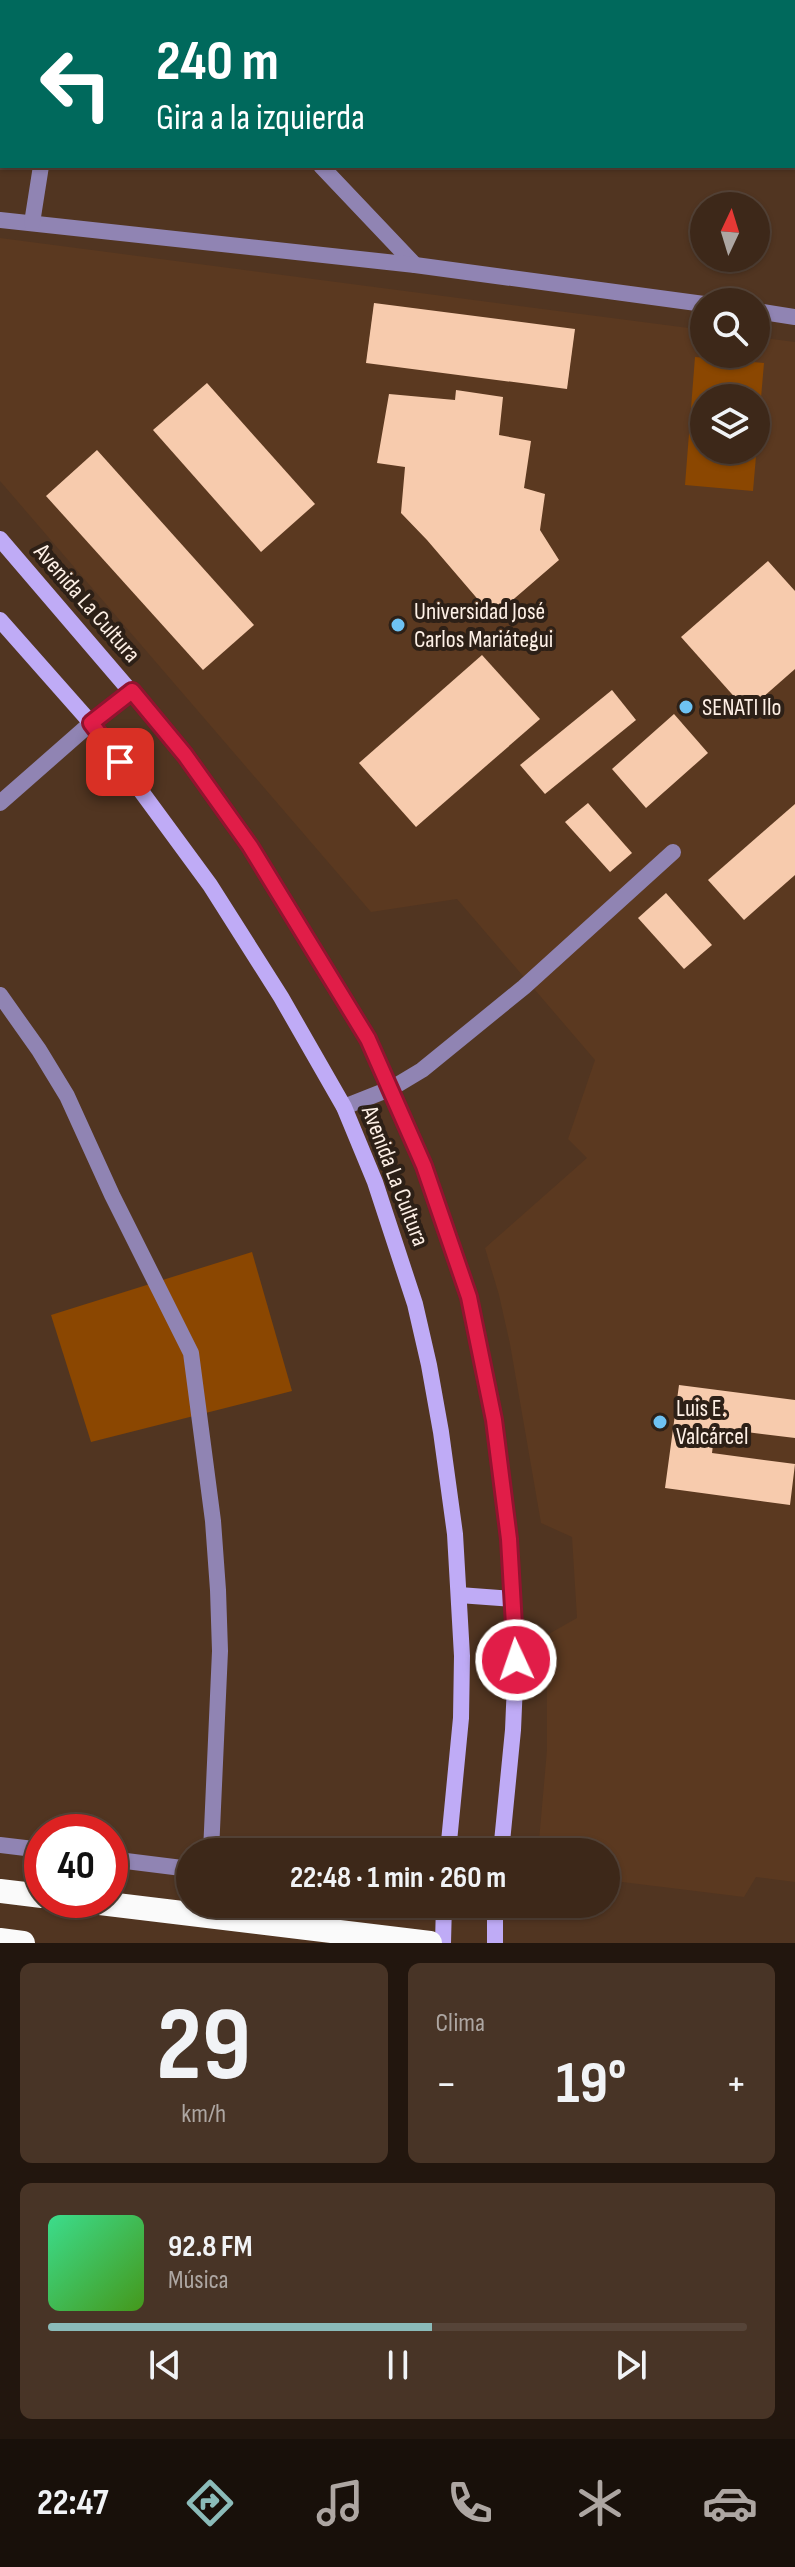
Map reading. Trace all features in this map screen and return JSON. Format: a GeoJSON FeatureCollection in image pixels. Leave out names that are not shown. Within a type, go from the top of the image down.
{"type":"FeatureCollection","features":[{"type":"Feature","properties":{"kind":"highway"},"geometry":{"type":"LineString","coordinates":[[0,1891],[24,1894]]}},
{"type":"Feature","properties":{"kind":"highway"},"geometry":{"type":"LineString","coordinates":[[128,1906],[430,1943]]}},
{"type":"Feature","properties":{"kind":"highway"},"geometry":{"type":"LineString","coordinates":[[0,1940],[23,1943]]}},
{"type":"Feature","properties":{"kind":"street"},"geometry":{"type":"LineString","coordinates":[[32,223],[41,168]]}},
{"type":"Feature","properties":{"kind":"street"},"geometry":{"type":"LineString","coordinates":[[323,168],[415,265]]}},
{"type":"Feature","properties":{"kind":"street"},"geometry":{"type":"LineString","coordinates":[[0,220],[415,265],[690,302]]}},
{"type":"Feature","properties":{"kind":"street"},"geometry":{"type":"LineString","coordinates":[[770,313],[795,317]]}},
{"type":"Feature","properties":{"kind":"street","name":"Avenida La Cultura"},"geometry":{"type":"LineString","coordinates":[[0,539],[185,755],[250,846],[368,1039],[424,1166],[469,1297],[494,1420],[509,1539],[516,1660],[502,1838]]}},
{"type":"Feature","properties":{"kind":"street","name":"Avenida La Cultura"},"geometry":{"type":"LineString","coordinates":[[0,620],[91,723],[210,885],[281,997],[344,1107],[391,1227],[418,1319],[444,1447],[455,1534],[461,1718],[449,1838]]}},
{"type":"Feature","properties":{"kind":"street"},"geometry":{"type":"LineString","coordinates":[[0,803],[132,691]]}},
{"type":"Feature","properties":{"kind":"street"},"geometry":{"type":"LineString","coordinates":[[344,1107],[392,1088],[422,1070],[524,987],[673,852]]}},
{"type":"Feature","properties":{"kind":"street"},"geometry":{"type":"LineString","coordinates":[[0,995],[67,1096],[112,1195],[191,1353],[213,1521],[218,1590],[218,1728],[212,1838]]}},
{"type":"Feature","properties":{"kind":"street"},"geometry":{"type":"LineString","coordinates":[[459,1595],[512,1599]]}},
{"type":"Feature","properties":{"kind":"street"},"geometry":{"type":"LineString","coordinates":[[0,1845],[24,1848]]}},
{"type":"Feature","properties":{"kind":"street"},"geometry":{"type":"LineString","coordinates":[[128,1861],[176,1867]]}},
{"type":"Feature","properties":{"kind":"street"},"geometry":{"type":"LineString","coordinates":[[443,1943],[444,1918]]}},
{"type":"Feature","properties":{"kind":"street"},"geometry":{"type":"LineString","coordinates":[[493,1918],[495,1943]]}},
{"type":"Feature","properties":{"kind":"shaded area"},"geometry":{"type":"Polygon","coordinates":[[[0,238],[690,328],[690,368],[770,368],[770,339],[795,342],[795,1882],[756,1877],[744,1897],[620,1882],[620,1838],[539,1838],[547,1750],[547,1635],[577,1618],[572,1537],[541,1523],[510,1344],[485,1248],[587,1158],[568,1139],[595,1060],[457,899],[371,912],[0,481],[0,238]]]}},
{"type":"Feature","properties":{"kind":"shaded area"},"geometry":{"type":"Polygon","coordinates":[[[694,368],[764,368],[762,384],[693,384],[694,368]]]}},
{"type":"Feature","properties":{"kind":"shaded area"},"geometry":{"type":"Polygon","coordinates":[[[690,421],[690,464],[755,464],[753,491],[685,485],[690,421]]]}},
{"type":"Feature","properties":{"kind":"shaded area"},"geometry":{"type":"Polygon","coordinates":[[[252,1252],[292,1391],[91,1442],[51,1315],[252,1252]]]}},
{"type":"Feature","properties":{"kind":"building"},"geometry":{"type":"Polygon","coordinates":[[[374,303],[575,329],[567,389],[366,363],[374,303]]]}},
{"type":"Feature","properties":{"kind":"building"},"geometry":{"type":"Polygon","coordinates":[[[207,383],[315,504],[261,552],[153,430],[207,383]]]}},
{"type":"Feature","properties":{"kind":"building"},"geometry":{"type":"Polygon","coordinates":[[[456,390],[503,397],[499,435],[531,441],[524,488],[545,494],[540,530],[559,560],[493,617],[401,513],[405,467],[377,463],[389,394],[455,400],[456,390]]]}},
{"type":"Feature","properties":{"kind":"building"},"geometry":{"type":"Polygon","coordinates":[[[97,450],[254,625],[203,670],[46,496],[97,450]]]}},
{"type":"Feature","properties":{"kind":"building"},"geometry":{"type":"Polygon","coordinates":[[[768,561],[795,591],[795,669],[747,711],[681,637],[768,561]]]}},
{"type":"Feature","properties":{"kind":"building"},"geometry":{"type":"Polygon","coordinates":[[[482,655],[540,719],[416,827],[359,763],[482,655]]]}},
{"type":"Feature","properties":{"kind":"building"},"geometry":{"type":"Polygon","coordinates":[[[612,690],[636,720],[545,794],[520,765],[612,690]]]}},
{"type":"Feature","properties":{"kind":"building"},"geometry":{"type":"Polygon","coordinates":[[[674,714],[708,753],[646,808],[612,769],[674,714]]]}},
{"type":"Feature","properties":{"kind":"building"},"geometry":{"type":"Polygon","coordinates":[[[588,803],[632,853],[610,872],[565,822],[588,803]]]}},
{"type":"Feature","properties":{"kind":"building"},"geometry":{"type":"Polygon","coordinates":[[[795,804],[795,875],[744,920],[708,880],[795,804]]]}},
{"type":"Feature","properties":{"kind":"building"},"geometry":{"type":"Polygon","coordinates":[[[666,893],[712,945],[684,969],[638,918],[666,893]]]}},
{"type":"Feature","properties":{"kind":"building"},"geometry":{"type":"Polygon","coordinates":[[[679,1385],[795,1400],[795,1438],[715,1428],[712,1453],[795,1464],[790,1505],[665,1488],[679,1385]]]}},
{"type":"Feature","properties":{"kind":"place","name":"Universidad José Carlos Mariátegui"},"geometry":{"type":"Point","coordinates":[398,625]}},
{"type":"Feature","properties":{"kind":"place","name":"SENATI Ilo"},"geometry":{"type":"Point","coordinates":[686,707]}},
{"type":"Feature","properties":{"kind":"place","name":"Luis E. Valcárcel"},"geometry":{"type":"Point","coordinates":[660,1422]}},
{"type":"Feature","properties":{"kind":"route"},"geometry":{"type":"LineString","coordinates":[[120,762],[91,723],[132,691],[185,755],[250,846],[368,1039],[392,1088],[424,1166],[469,1297],[503,1482],[516,1660]]}}]}
